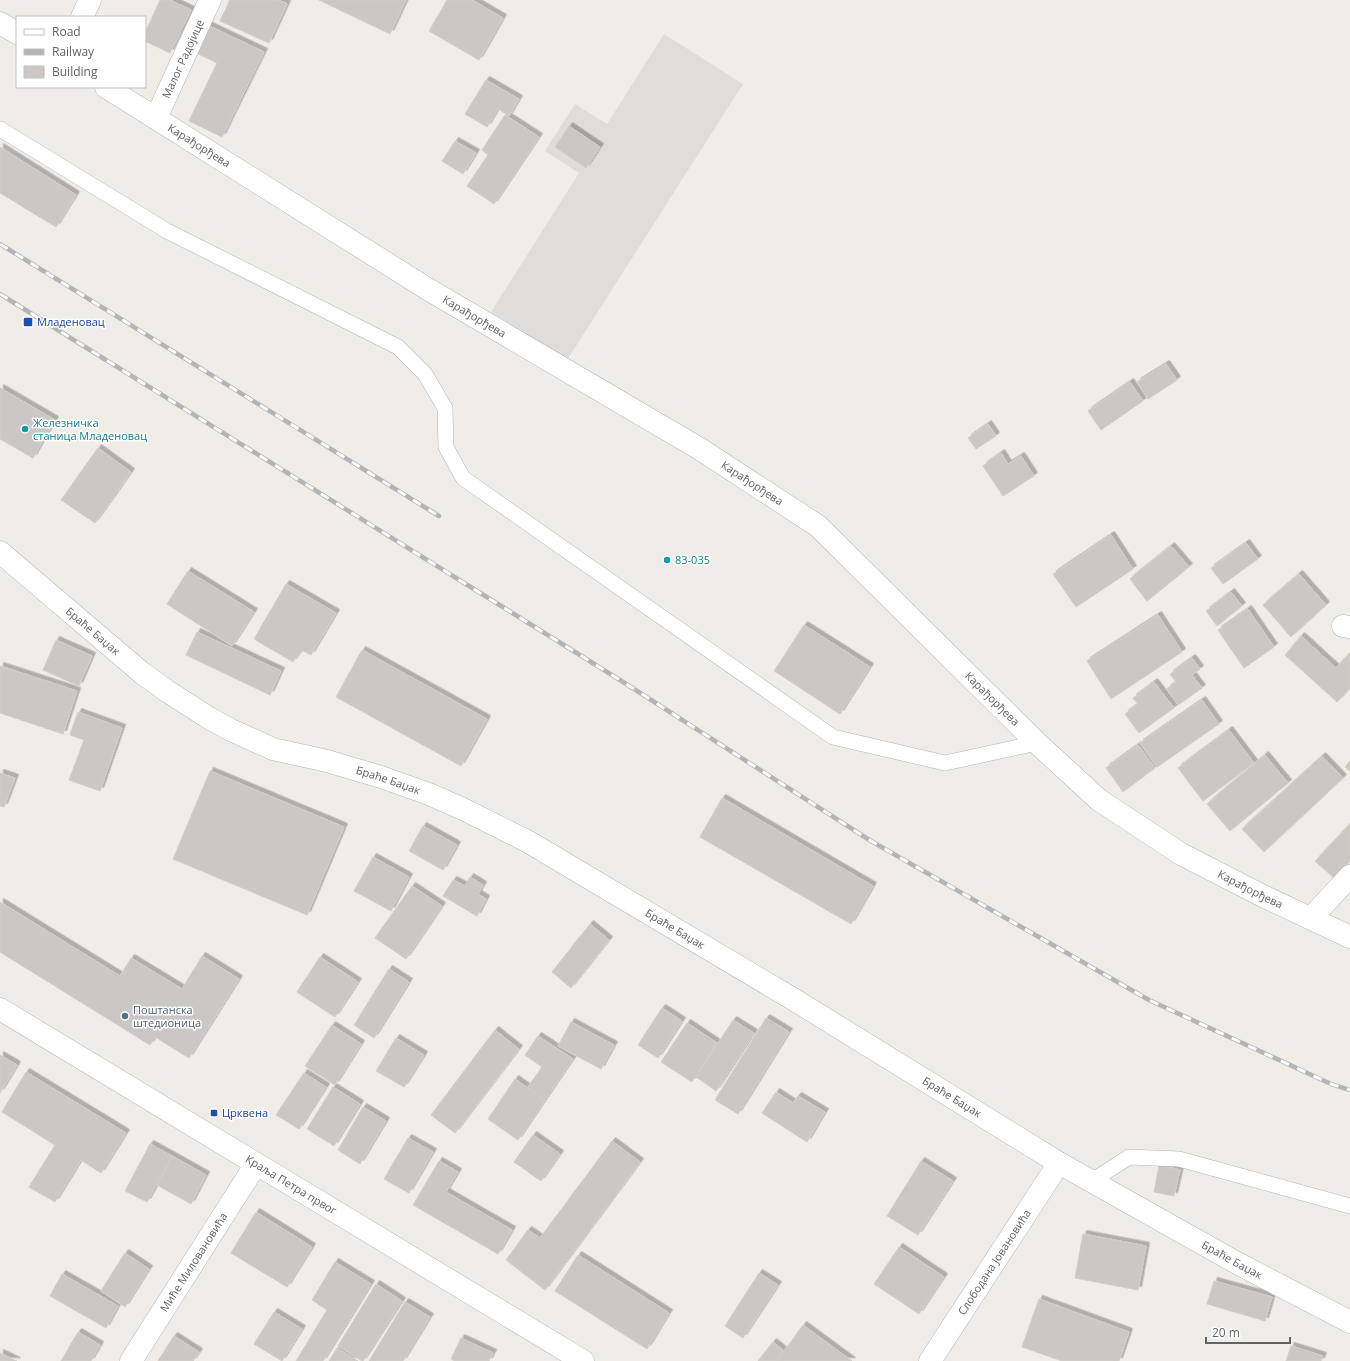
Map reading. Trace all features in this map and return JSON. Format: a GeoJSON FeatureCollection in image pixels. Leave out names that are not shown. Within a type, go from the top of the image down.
{"type":"FeatureCollection","features":[{"type":"Feature","properties":{"kind":"street"},"geometry":{"type":"LineString","coordinates":[[82,16],[90,0]]}},
{"type":"Feature","properties":{"kind":"street","name":"Малог Радојице"},"geometry":{"type":"LineString","coordinates":[[156,118],[210,0]]}},
{"type":"Feature","properties":{"kind":"street"},"geometry":{"type":"LineString","coordinates":[[0,23],[16,32]]}},
{"type":"Feature","properties":{"kind":"street","name":"Карађорђева"},"geometry":{"type":"LineString","coordinates":[[108,88],[426,288],[700,449],[818,526],[1037,743],[1099,800],[1181,854],[1263,896],[1350,936]]}},
{"type":"Feature","properties":{"kind":"street","name":"Браће Баџак"},"geometry":{"type":"LineString","coordinates":[[0,552],[142,673],[208,718],[273,749],[328,761],[381,777],[442,800],[492,822],[527,841],[793,999],[1059,1163],[1237,1263],[1350,1322]]}},
{"type":"Feature","properties":{"kind":"street"},"geometry":{"type":"LineString","coordinates":[[1311,918],[1350,876]]}},
{"type":"Feature","properties":{"kind":"street","name":"Краља Петра првог"},"geometry":{"type":"LineString","coordinates":[[0,1009],[583,1361]]}},
{"type":"Feature","properties":{"kind":"street","name":"Слободана Јовановића"},"geometry":{"type":"LineString","coordinates":[[930,1361],[1059,1163]]}},
{"type":"Feature","properties":{"kind":"street","name":"Миће Миловановића"},"geometry":{"type":"LineString","coordinates":[[131,1361],[256,1164]]}},
{"type":"Feature","properties":{"kind":"lane"},"geometry":{"type":"LineString","coordinates":[[0,129],[167,231],[398,348],[425,374],[445,408],[446,447],[463,478],[833,737],[945,763],[1037,743]]}},
{"type":"Feature","properties":{"kind":"lane"},"geometry":{"type":"LineString","coordinates":[[1092,1182],[1129,1157],[1179,1159],[1350,1206]]}},
{"type":"Feature","properties":{"kind":"shaded area"},"geometry":{"type":"Polygon","coordinates":[[[664,34],[743,84],[567,360],[491,312],[579,173],[545,151],[575,104],[607,124],[664,34]]]}},
{"type":"Feature","properties":{"kind":"building"},"geometry":{"type":"Polygon","coordinates":[[[160,0],[170,0],[191,10],[170,53],[146,41],[146,31],[160,0]]]}},
{"type":"Feature","properties":{"kind":"building"},"geometry":{"type":"Polygon","coordinates":[[[230,0],[278,0],[287,4],[269,43],[220,21],[230,0]]]}},
{"type":"Feature","properties":{"kind":"building"},"geometry":{"type":"Polygon","coordinates":[[[319,0],[406,0],[390,34],[319,0]]]}},
{"type":"Feature","properties":{"kind":"building"},"geometry":{"type":"Polygon","coordinates":[[[447,0],[472,0],[503,18],[479,60],[429,31],[447,0]]]}},
{"type":"Feature","properties":{"kind":"building"},"geometry":{"type":"Polygon","coordinates":[[[203,23],[264,52],[222,137],[189,121],[217,63],[190,50],[203,23]]]}},
{"type":"Feature","properties":{"kind":"building"},"geometry":{"type":"Polygon","coordinates":[[[486,80],[519,99],[509,116],[498,109],[487,127],[465,114],[486,80]]]}},
{"type":"Feature","properties":{"kind":"building"},"geometry":{"type":"Polygon","coordinates":[[[505,115],[539,137],[494,204],[467,186],[488,155],[482,150],[505,115]]]}},
{"type":"Feature","properties":{"kind":"building"},"geometry":{"type":"Polygon","coordinates":[[[569,126],[600,147],[586,168],[555,147],[569,126]]]}},
{"type":"Feature","properties":{"kind":"building"},"geometry":{"type":"Polygon","coordinates":[[[455,141],[476,153],[463,174],[442,161],[455,141]]]}},
{"type":"Feature","properties":{"kind":"building"},"geometry":{"type":"Polygon","coordinates":[[[0,147],[76,195],[56,227],[0,193],[0,147]]]}},
{"type":"Feature","properties":{"kind":"building"},"geometry":{"type":"Polygon","coordinates":[[[1166,364],[1177,380],[1148,399],[1137,382],[1166,364]]]}},
{"type":"Feature","properties":{"kind":"building"},"geometry":{"type":"Polygon","coordinates":[[[1130,382],[1143,401],[1101,430],[1088,411],[1130,382]]]}},
{"type":"Feature","properties":{"kind":"building","name":"Железничка станица Младеновац"},"geometry":{"type":"Polygon","coordinates":[[[0,388],[55,420],[33,458],[0,439],[0,388]]]}},
{"type":"Feature","properties":{"kind":"building"},"geometry":{"type":"Polygon","coordinates":[[[988,424],[996,436],[976,449],[968,438],[988,424]]]}},
{"type":"Feature","properties":{"kind":"building"},"geometry":{"type":"Polygon","coordinates":[[[98,448],[131,472],[95,523],[61,500],[98,448]]]}},
{"type":"Feature","properties":{"kind":"building"},"geometry":{"type":"Polygon","coordinates":[[[1001,453],[1008,464],[1021,456],[1034,476],[1003,496],[983,466],[1001,453]]]}},
{"type":"Feature","properties":{"kind":"building"},"geometry":{"type":"Polygon","coordinates":[[[1111,535],[1133,569],[1076,607],[1053,574],[1111,535]]]}},
{"type":"Feature","properties":{"kind":"building"},"geometry":{"type":"Polygon","coordinates":[[[1246,543],[1258,559],[1223,584],[1211,568],[1246,543]]]}},
{"type":"Feature","properties":{"kind":"building"},"geometry":{"type":"Polygon","coordinates":[[[1171,546],[1189,567],[1147,601],[1130,579],[1171,546]]]}},
{"type":"Feature","properties":{"kind":"building"},"geometry":{"type":"Polygon","coordinates":[[[188,571],[254,612],[232,646],[167,604],[188,571]]]}},
{"type":"Feature","properties":{"kind":"building"},"geometry":{"type":"Polygon","coordinates":[[[1299,574],[1326,605],[1291,637],[1263,605],[1299,574]]]}},
{"type":"Feature","properties":{"kind":"building"},"geometry":{"type":"Polygon","coordinates":[[[286,584],[336,613],[311,655],[301,650],[293,662],[254,639],[286,584]]]}},
{"type":"Feature","properties":{"kind":"building"},"geometry":{"type":"Polygon","coordinates":[[[1231,592],[1242,606],[1217,626],[1206,611],[1231,592]]]}},
{"type":"Feature","properties":{"kind":"building"},"geometry":{"type":"Polygon","coordinates":[[[1248,609],[1274,647],[1244,668],[1218,630],[1248,609]]]}},
{"type":"Feature","properties":{"kind":"building"},"geometry":{"type":"Polygon","coordinates":[[[1158,615],[1182,652],[1111,699],[1087,661],[1158,615]]]}},
{"type":"Feature","properties":{"kind":"building"},"geometry":{"type":"Polygon","coordinates":[[[804,625],[870,667],[840,714],[774,671],[804,625]]]}},
{"type":"Feature","properties":{"kind":"building"},"geometry":{"type":"Polygon","coordinates":[[[197,632],[281,671],[270,695],[186,655],[197,632]]]}},
{"type":"Feature","properties":{"kind":"building"},"geometry":{"type":"Polygon","coordinates":[[[1301,636],[1336,668],[1349,654],[1350,655],[1350,688],[1337,702],[1285,655],[1301,636]]]}},
{"type":"Feature","properties":{"kind":"building"},"geometry":{"type":"Polygon","coordinates":[[[56,640],[92,656],[79,686],[43,670],[56,640]]]}},
{"type":"Feature","properties":{"kind":"building"},"geometry":{"type":"Polygon","coordinates":[[[362,650],[487,719],[461,766],[336,697],[362,650]]]}},
{"type":"Feature","properties":{"kind":"building"},"geometry":{"type":"Polygon","coordinates":[[[1192,658],[1200,669],[1192,675],[1202,688],[1178,705],[1167,689],[1176,682],[1170,674],[1192,658]]]}},
{"type":"Feature","properties":{"kind":"building"},"geometry":{"type":"Polygon","coordinates":[[[0,666],[77,691],[63,734],[0,713],[0,666]]]}},
{"type":"Feature","properties":{"kind":"building"},"geometry":{"type":"Polygon","coordinates":[[[1154,682],[1174,708],[1139,733],[1125,714],[1138,704],[1133,698],[1154,682]]]}},
{"type":"Feature","properties":{"kind":"building"},"geometry":{"type":"Polygon","coordinates":[[[1202,700],[1219,724],[1157,767],[1140,743],[1202,700]]]}},
{"type":"Feature","properties":{"kind":"building"},"geometry":{"type":"Polygon","coordinates":[[[78,712],[122,728],[100,791],[69,780],[84,740],[70,735],[78,712]]]}},
{"type":"Feature","properties":{"kind":"building"},"geometry":{"type":"Polygon","coordinates":[[[1229,730],[1254,763],[1203,801],[1178,768],[1229,730]]]}},
{"type":"Feature","properties":{"kind":"building"},"geometry":{"type":"Polygon","coordinates":[[[1138,745],[1155,768],[1123,792],[1106,768],[1138,745]]]}},
{"type":"Feature","properties":{"kind":"building"},"geometry":{"type":"Polygon","coordinates":[[[1265,755],[1288,783],[1230,831],[1207,804],[1265,755]]]}},
{"type":"Feature","properties":{"kind":"building"},"geometry":{"type":"Polygon","coordinates":[[[1322,756],[1343,778],[1264,852],[1242,829],[1322,756]]]}},
{"type":"Feature","properties":{"kind":"building"},"geometry":{"type":"Polygon","coordinates":[[[1350,761],[1350,771],[1345,767],[1350,761]]]}},
{"type":"Feature","properties":{"kind":"building"},"geometry":{"type":"Polygon","coordinates":[[[210,771],[344,827],[307,915],[173,859],[210,771]]]}},
{"type":"Feature","properties":{"kind":"building"},"geometry":{"type":"Polygon","coordinates":[[[0,773],[15,778],[4,807],[0,806],[0,773]]]}},
{"type":"Feature","properties":{"kind":"building"},"geometry":{"type":"Polygon","coordinates":[[[722,798],[873,886],[851,924],[700,837],[722,798]]]}},
{"type":"Feature","properties":{"kind":"building"},"geometry":{"type":"Polygon","coordinates":[[[1350,824],[1350,861],[1334,878],[1315,861],[1350,824]]]}},
{"type":"Feature","properties":{"kind":"building"},"geometry":{"type":"Polygon","coordinates":[[[423,826],[457,845],[443,870],[409,851],[423,826]]]}},
{"type":"Feature","properties":{"kind":"building"},"geometry":{"type":"Polygon","coordinates":[[[373,857],[409,877],[391,911],[354,891],[373,857]]]}},
{"type":"Feature","properties":{"kind":"building"},"geometry":{"type":"Polygon","coordinates":[[[470,877],[483,885],[478,894],[486,899],[477,916],[443,896],[453,880],[465,886],[470,877]]]}},
{"type":"Feature","properties":{"kind":"building"},"geometry":{"type":"Polygon","coordinates":[[[412,886],[442,906],[406,959],[375,938],[412,886]]]}},
{"type":"Feature","properties":{"kind":"building"},"geometry":{"type":"Polygon","coordinates":[[[0,902],[120,976],[131,958],[182,989],[202,956],[239,979],[189,1058],[155,1037],[150,1045],[0,952],[0,902]]]}},
{"type":"Feature","properties":{"kind":"building"},"geometry":{"type":"Polygon","coordinates":[[[590,924],[609,940],[571,988],[552,972],[590,924]]]}},
{"type":"Feature","properties":{"kind":"building"},"geometry":{"type":"Polygon","coordinates":[[[320,957],[358,982],[335,1017],[297,992],[320,957]]]}},
{"type":"Feature","properties":{"kind":"building"},"geometry":{"type":"Polygon","coordinates":[[[389,969],[409,982],[374,1038],[354,1025],[389,969]]]}},
{"type":"Feature","properties":{"kind":"building"},"geometry":{"type":"Polygon","coordinates":[[[662,1008],[682,1021],[658,1058],[638,1045],[662,1008]]]}},
{"type":"Feature","properties":{"kind":"building"},"geometry":{"type":"Polygon","coordinates":[[[766,1018],[789,1032],[738,1114],[715,1100],[766,1018]]]}},
{"type":"Feature","properties":{"kind":"building"},"geometry":{"type":"Polygon","coordinates":[[[733,1020],[754,1033],[716,1091],[696,1077],[733,1020]]]}},
{"type":"Feature","properties":{"kind":"building"},"geometry":{"type":"Polygon","coordinates":[[[571,1022],[614,1045],[601,1069],[558,1046],[571,1022]]]}},
{"type":"Feature","properties":{"kind":"building"},"geometry":{"type":"Polygon","coordinates":[[[687,1023],[717,1043],[692,1082],[661,1062],[687,1023]]]}},
{"type":"Feature","properties":{"kind":"building"},"geometry":{"type":"Polygon","coordinates":[[[332,1025],[361,1044],[335,1085],[305,1066],[332,1025]]]}},
{"type":"Feature","properties":{"kind":"building"},"geometry":{"type":"Polygon","coordinates":[[[495,1030],[519,1049],[455,1133],[431,1115],[495,1030]]]}},
{"type":"Feature","properties":{"kind":"building"},"geometry":{"type":"Polygon","coordinates":[[[538,1036],[573,1059],[545,1100],[527,1088],[542,1067],[525,1055],[538,1036]]]}},
{"type":"Feature","properties":{"kind":"building"},"geometry":{"type":"Polygon","coordinates":[[[396,1038],[424,1055],[404,1087],[376,1071],[396,1038]]]}},
{"type":"Feature","properties":{"kind":"building"},"geometry":{"type":"Polygon","coordinates":[[[0,1055],[17,1065],[0,1093],[0,1055]]]}},
{"type":"Feature","properties":{"kind":"building"},"geometry":{"type":"Polygon","coordinates":[[[26,1072],[126,1133],[101,1173],[81,1160],[55,1202],[29,1187],[55,1145],[2,1112],[26,1072]]]}},
{"type":"Feature","properties":{"kind":"building"},"geometry":{"type":"Polygon","coordinates":[[[304,1073],[326,1087],[299,1129],[276,1115],[304,1073]]]}},
{"type":"Feature","properties":{"kind":"building"},"geometry":{"type":"Polygon","coordinates":[[[515,1079],[545,1100],[518,1140],[488,1119],[515,1079]]]}},
{"type":"Feature","properties":{"kind":"building"},"geometry":{"type":"Polygon","coordinates":[[[333,1087],[360,1104],[334,1146],[307,1129],[333,1087]]]}},
{"type":"Feature","properties":{"kind":"building"},"geometry":{"type":"Polygon","coordinates":[[[776,1092],[793,1103],[798,1096],[825,1112],[807,1142],[762,1113],[776,1092]]]}},
{"type":"Feature","properties":{"kind":"building"},"geometry":{"type":"Polygon","coordinates":[[[363,1107],[386,1121],[360,1164],[338,1150],[363,1107]]]}},
{"type":"Feature","properties":{"kind":"building"},"geometry":{"type":"Polygon","coordinates":[[[533,1135],[560,1154],[541,1181],[514,1162],[533,1135]]]}},
{"type":"Feature","properties":{"kind":"building"},"geometry":{"type":"Polygon","coordinates":[[[408,1138],[433,1152],[409,1193],[384,1179],[408,1138]]]}},
{"type":"Feature","properties":{"kind":"building"},"geometry":{"type":"Polygon","coordinates":[[[612,1141],[640,1162],[545,1290],[506,1260],[528,1230],[540,1238],[612,1141]]]}},
{"type":"Feature","properties":{"kind":"building"},"geometry":{"type":"Polygon","coordinates":[[[150,1144],[172,1156],[147,1202],[125,1191],[150,1144]]]}},
{"type":"Feature","properties":{"kind":"building"},"geometry":{"type":"Polygon","coordinates":[[[172,1156],[206,1175],[191,1204],[157,1185],[172,1156]]]}},
{"type":"Feature","properties":{"kind":"building"},"geometry":{"type":"Polygon","coordinates":[[[439,1161],[458,1172],[446,1192],[512,1230],[498,1254],[413,1205],[439,1161]]]}},
{"type":"Feature","properties":{"kind":"building"},"geometry":{"type":"Polygon","coordinates":[[[921,1161],[953,1181],[918,1235],[887,1216],[921,1161]]]}},
{"type":"Feature","properties":{"kind":"building"},"geometry":{"type":"Polygon","coordinates":[[[1159,1165],[1180,1170],[1174,1196],[1154,1192],[1159,1165]]]}},
{"type":"Feature","properties":{"kind":"building"},"geometry":{"type":"Polygon","coordinates":[[[256,1212],[312,1247],[287,1287],[231,1253],[256,1212]]]}},
{"type":"Feature","properties":{"kind":"building"},"geometry":{"type":"Polygon","coordinates":[[[1083,1234],[1146,1246],[1138,1290],[1075,1278],[1083,1234]]]}},
{"type":"Feature","properties":{"kind":"building"},"geometry":{"type":"Polygon","coordinates":[[[899,1247],[944,1277],[919,1314],[874,1284],[899,1247]]]}},
{"type":"Feature","properties":{"kind":"building"},"geometry":{"type":"Polygon","coordinates":[[[125,1253],[149,1269],[125,1307],[101,1291],[125,1253]]]}},
{"type":"Feature","properties":{"kind":"building"},"geometry":{"type":"Polygon","coordinates":[[[578,1255],[669,1313],[647,1349],[555,1291],[578,1255]]]}},
{"type":"Feature","properties":{"kind":"building"},"geometry":{"type":"Polygon","coordinates":[[[335,1262],[371,1284],[323,1361],[296,1361],[327,1310],[312,1300],[335,1262]]]}},
{"type":"Feature","properties":{"kind":"building"},"geometry":{"type":"Polygon","coordinates":[[[759,1273],[778,1285],[743,1338],[725,1326],[759,1273]]]}},
{"type":"Feature","properties":{"kind":"building"},"geometry":{"type":"Polygon","coordinates":[[[62,1274],[118,1306],[106,1328],[50,1296],[62,1274]]]}},
{"type":"Feature","properties":{"kind":"building"},"geometry":{"type":"Polygon","coordinates":[[[1214,1281],[1272,1297],[1265,1321],[1207,1304],[1214,1281]]]}},
{"type":"Feature","properties":{"kind":"building"},"geometry":{"type":"Polygon","coordinates":[[[376,1284],[402,1301],[362,1361],[338,1346],[376,1284]]]}},
{"type":"Feature","properties":{"kind":"building"},"geometry":{"type":"Polygon","coordinates":[[[1039,1299],[1129,1332],[1119,1361],[1062,1361],[1022,1347],[1039,1299]]]}},
{"type":"Feature","properties":{"kind":"building"},"geometry":{"type":"Polygon","coordinates":[[[405,1302],[430,1317],[403,1361],[369,1361],[405,1302]]]}},
{"type":"Feature","properties":{"kind":"building"},"geometry":{"type":"Polygon","coordinates":[[[274,1312],[302,1329],[282,1361],[254,1344],[274,1312]]]}},
{"type":"Feature","properties":{"kind":"building"},"geometry":{"type":"Polygon","coordinates":[[[803,1325],[852,1361],[777,1361],[803,1325]]]}},
{"type":"Feature","properties":{"kind":"building"},"geometry":{"type":"Polygon","coordinates":[[[78,1332],[100,1345],[91,1361],[61,1361],[78,1332]]]}},
{"type":"Feature","properties":{"kind":"building"},"geometry":{"type":"Polygon","coordinates":[[[174,1336],[199,1352],[193,1361],[158,1361],[174,1336]]]}},
{"type":"Feature","properties":{"kind":"building"},"geometry":{"type":"Polygon","coordinates":[[[461,1338],[493,1353],[489,1361],[455,1361],[451,1359],[461,1338]]]}},
{"type":"Feature","properties":{"kind":"building"},"geometry":{"type":"Polygon","coordinates":[[[773,1342],[784,1351],[777,1361],[758,1361],[773,1342]]]}},
{"type":"Feature","properties":{"kind":"building"},"geometry":{"type":"Polygon","coordinates":[[[1291,1346],[1323,1356],[1321,1361],[1286,1361],[1291,1346]]]}},
{"type":"Feature","properties":{"kind":"building"},"geometry":{"type":"Polygon","coordinates":[[[337,1348],[358,1361],[329,1361],[337,1348]]]}},
{"type":"Feature","properties":{"kind":"building"},"geometry":{"type":"Polygon","coordinates":[[[0,1353],[17,1361],[0,1361],[0,1353]]]}},
{"type":"Feature","properties":{"kind":"railway"},"geometry":{"type":"LineString","coordinates":[[0,244],[439,516]]}},
{"type":"Feature","properties":{"kind":"railway"},"geometry":{"type":"LineString","coordinates":[[0,294],[620,680],[871,841],[1149,1000],[1331,1084],[1350,1090]]}},
{"type":"Feature","properties":{"kind":"place","name":"Младеновац"},"geometry":{"type":"Point","coordinates":[28,322]}},
{"type":"Feature","properties":{"kind":"place","name":"Железничка станица Младеновац"},"geometry":{"type":"Point","coordinates":[25,429]}},
{"type":"Feature","properties":{"kind":"place","name":"83-035"},"geometry":{"type":"Point","coordinates":[667,560]}},
{"type":"Feature","properties":{"kind":"place","name":"Поштанска штедионица"},"geometry":{"type":"Point","coordinates":[125,1016]}},
{"type":"Feature","properties":{"kind":"place","name":"Црквена"},"geometry":{"type":"Point","coordinates":[214,1113]}}]}
